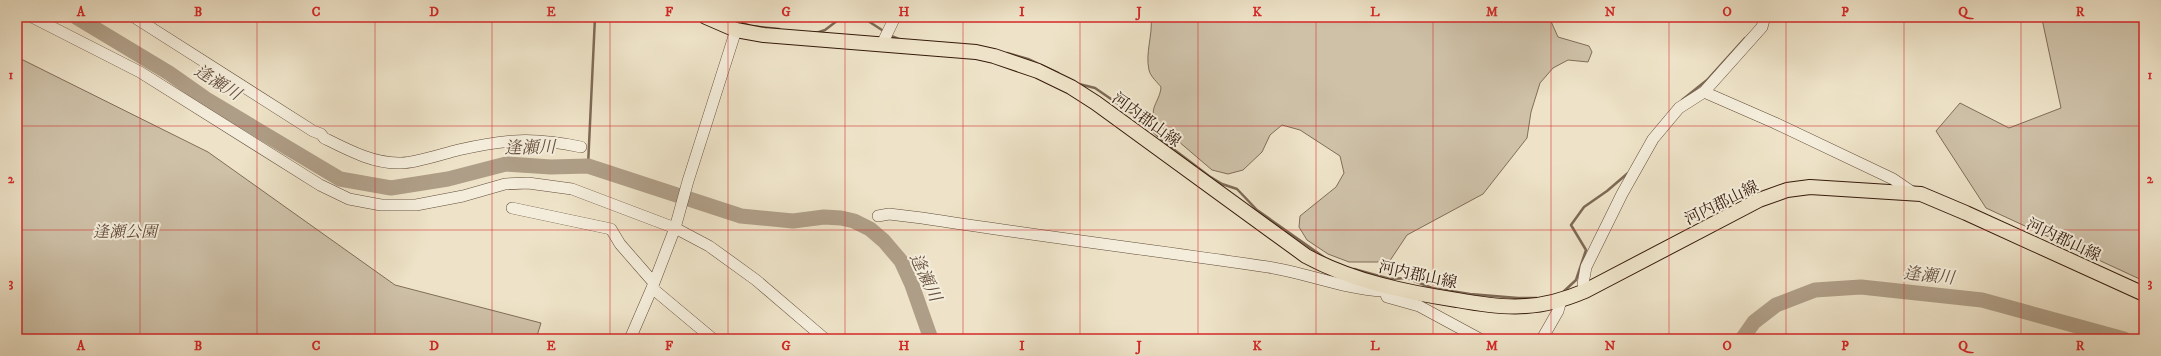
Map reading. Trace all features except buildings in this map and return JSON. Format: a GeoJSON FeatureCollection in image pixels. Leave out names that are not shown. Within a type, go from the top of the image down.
{"type":"FeatureCollection","features":[{"type":"Feature","properties":{"kind":"main road","name":"河内郡山線"},"geometry":{"type":"LineString","coordinates":[[706,17],[736,30],[764,35],[976,52],[1024,65],[1055,79],[1096,103],[1306,256],[1329,268],[1382,288],[1478,303],[1526,306],[1561,300],[1585,291],[1759,200],[1787,190],[1817,187],[1912,192],[1921,194],[2144,294]]}},
{"type":"Feature","properties":{"kind":"street"},"geometry":{"type":"LineString","coordinates":[[32,17],[102,51],[140,72],[320,185],[349,199],[381,205],[416,205],[463,196],[505,184],[547,184],[572,189],[676,225],[709,246],[756,280],[826,339]]}},
{"type":"Feature","properties":{"kind":"street"},"geometry":{"type":"LineString","coordinates":[[134,17],[324,138],[352,152],[372,159],[402,163],[472,146],[514,139],[546,140],[581,147]]}},
{"type":"Feature","properties":{"kind":"street"},"geometry":{"type":"LineString","coordinates":[[882,44],[895,17]]}},
{"type":"Feature","properties":{"kind":"street"},"geometry":{"type":"LineString","coordinates":[[1585,291],[1583,284],[1586,267],[1622,194],[1653,138],[1680,108],[1704,92],[1762,27],[1764,20],[1762,17]]}},
{"type":"Feature","properties":{"kind":"street"},"geometry":{"type":"LineString","coordinates":[[630,339],[653,286],[676,225],[736,30]]}},
{"type":"Feature","properties":{"kind":"street"},"geometry":{"type":"LineString","coordinates":[[1704,92],[1775,123],[1893,179],[1912,192]]}},
{"type":"Feature","properties":{"kind":"street"},"geometry":{"type":"LineString","coordinates":[[512,208],[611,229],[620,244],[653,286],[714,339]]}},
{"type":"Feature","properties":{"kind":"street"},"geometry":{"type":"LineString","coordinates":[[878,216],[889,214],[922,218],[1112,247],[1267,267],[1324,279],[1357,289],[1382,288],[1386,297],[1418,306],[1480,339]]}},
{"type":"Feature","properties":{"kind":"street"},"geometry":{"type":"LineString","coordinates":[[1542,339],[1558,311],[1561,300]]}},
{"type":"Feature","properties":{"kind":"green space"},"geometry":{"type":"Polygon","coordinates":[[[1151,17],[1549,17],[1558,37],[1589,46],[1592,52],[1588,62],[1568,60],[1553,68],[1540,83],[1531,112],[1527,138],[1483,194],[1407,235],[1389,262],[1349,262],[1328,254],[1307,240],[1299,227],[1300,216],[1336,187],[1344,173],[1340,156],[1300,130],[1282,125],[1270,135],[1262,152],[1243,170],[1228,174],[1212,170],[1157,123],[1153,114],[1161,87],[1151,75],[1148,64],[1151,17]]]}},
{"type":"Feature","properties":{"kind":"green space"},"geometry":{"type":"Polygon","coordinates":[[[2044,17],[2144,17],[2144,281],[1986,208],[1936,131],[1960,103],[2009,128],[2061,108],[2042,19],[2044,17]]]}},
{"type":"Feature","properties":{"kind":"green space","name":"逢瀬公園"},"geometry":{"type":"Polygon","coordinates":[[[17,57],[208,152],[395,285],[541,323],[536,339],[17,339],[17,57]]]}},
{"type":"Feature","properties":{"kind":"waterway","name":"逢瀬川"},"geometry":{"type":"LineString","coordinates":[[76,17],[169,73],[206,99],[340,179],[391,188],[448,179],[506,164],[551,167],[588,166],[741,216],[793,221],[824,217],[841,218],[854,221],[870,229],[884,241],[901,261],[912,285],[931,339]]}},
{"type":"Feature","properties":{"kind":"waterway"},"geometry":{"type":"LineString","coordinates":[[588,166],[595,17]]}},
{"type":"Feature","properties":{"kind":"waterway"},"geometry":{"type":"LineString","coordinates":[[728,17],[750,26],[779,29]]}},
{"type":"Feature","properties":{"kind":"waterway"},"geometry":{"type":"LineString","coordinates":[[816,33],[825,30],[842,17]]}},
{"type":"Feature","properties":{"kind":"waterway"},"geometry":{"type":"LineString","coordinates":[[862,17],[885,32]]}},
{"type":"Feature","properties":{"kind":"waterway"},"geometry":{"type":"LineString","coordinates":[[889,35],[901,40]]}},
{"type":"Feature","properties":{"kind":"waterway"},"geometry":{"type":"LineString","coordinates":[[1682,100],[1707,80],[1745,38]]}},
{"type":"Feature","properties":{"kind":"waterway"},"geometry":{"type":"LineString","coordinates":[[1007,53],[1028,59],[1058,73]]}},
{"type":"Feature","properties":{"kind":"waterway"},"geometry":{"type":"LineString","coordinates":[[1079,84],[1095,88],[1143,121],[1164,142],[1209,176],[1222,184],[1237,189],[1257,210],[1325,258]]}},
{"type":"Feature","properties":{"kind":"waterway"},"geometry":{"type":"LineString","coordinates":[[1562,293],[1576,280],[1586,250],[1571,225],[1584,207],[1607,191],[1628,173]]}},
{"type":"Feature","properties":{"kind":"waterway"},"geometry":{"type":"LineString","coordinates":[[1354,269],[1390,279],[1407,278],[1432,288],[1470,294],[1537,298]]}},
{"type":"Feature","properties":{"kind":"waterway","name":"逢瀬川"},"geometry":{"type":"LineString","coordinates":[[1742,339],[1754,322],[1776,305],[1815,290],[1861,287],[1982,300],[2124,339]]}}]}
